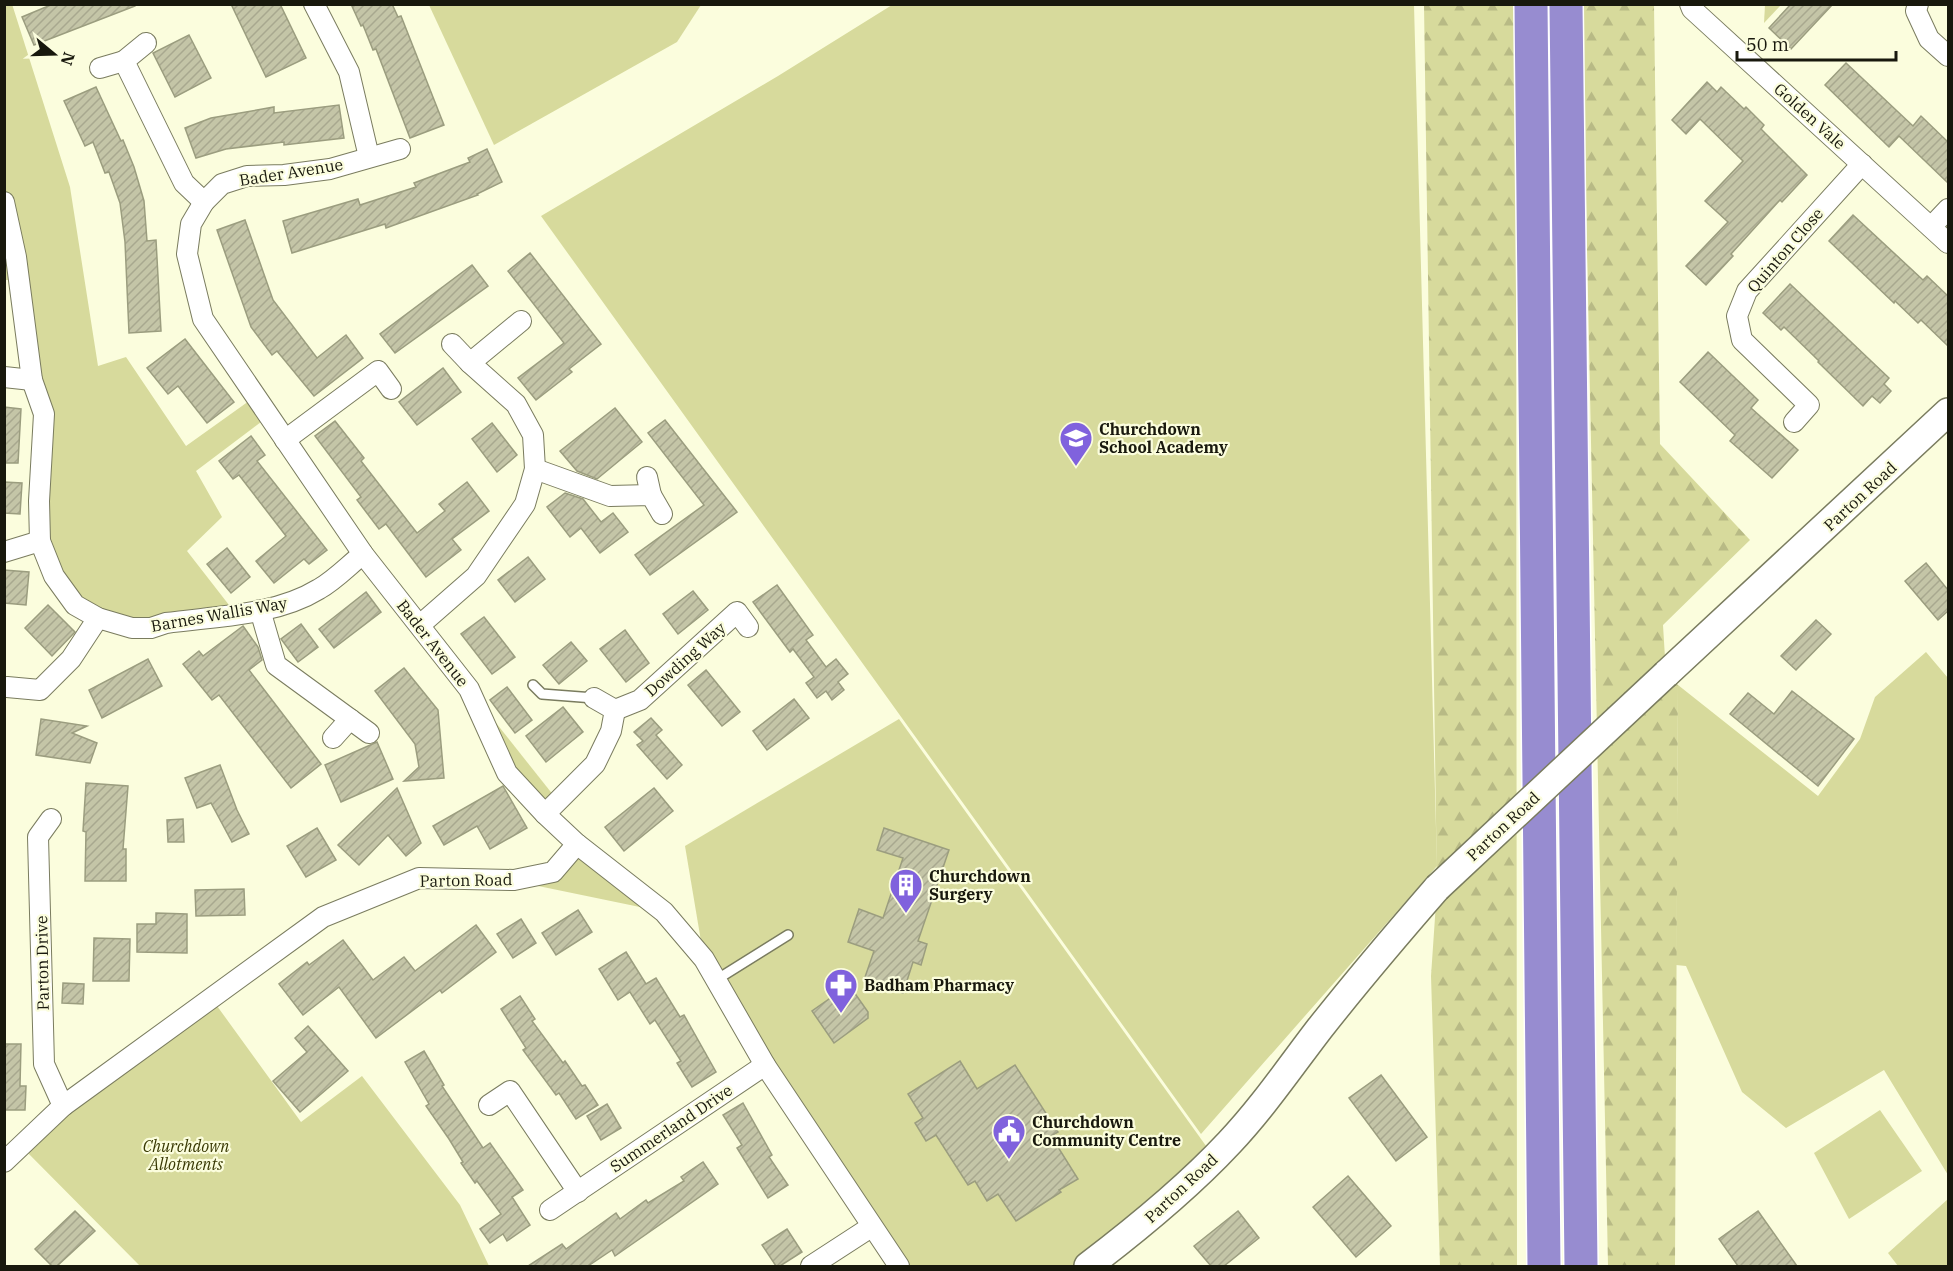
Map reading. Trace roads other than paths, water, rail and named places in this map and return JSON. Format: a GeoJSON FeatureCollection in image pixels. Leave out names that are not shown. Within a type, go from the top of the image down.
{"type":"FeatureCollection","features":[{"type":"Feature","properties":{"kind":"highway"},"geometry":{"type":"LineString","coordinates":[[1531,4],[1544,1266]]}},
{"type":"Feature","properties":{"kind":"highway"},"geometry":{"type":"LineString","coordinates":[[1566,4],[1581,1266]]}},
{"type":"Feature","properties":{"kind":"street"},"geometry":{"type":"LineString","coordinates":[[314,4],[349,72],[369,158]]}},
{"type":"Feature","properties":{"kind":"street","name":"Golden Vale"},"geometry":{"type":"LineString","coordinates":[[1690,4],[1707,23],[1948,243]]}},
{"type":"Feature","properties":{"kind":"street"},"geometry":{"type":"LineString","coordinates":[[1918,4],[1916,11],[1929,39],[1948,56]]}},
{"type":"Feature","properties":{"kind":"street"},"geometry":{"type":"LineString","coordinates":[[99,68],[124,61],[146,43]]}},
{"type":"Feature","properties":{"kind":"street"},"geometry":{"type":"LineString","coordinates":[[124,61],[184,183],[204,201]]}},
{"type":"Feature","properties":{"kind":"street","name":"Bader Avenue"},"geometry":{"type":"LineString","coordinates":[[400,149],[330,169],[284,175],[247,176],[222,184],[204,201],[191,224],[188,254],[204,319],[363,554],[469,689],[507,773],[577,844]]}},
{"type":"Feature","properties":{"kind":"street","name":"Quinton Close"},"geometry":{"type":"LineString","coordinates":[[1794,422],[1809,405],[1742,340],[1737,316],[1747,291],[1862,164]]}},
{"type":"Feature","properties":{"kind":"street","name":"Barnes Wallis Way"},"geometry":{"type":"LineString","coordinates":[[4,202],[16,257],[32,380],[44,414],[39,501],[40,541],[54,576],[75,605],[98,618],[132,628],[151,628],[165,623],[260,610],[299,600],[321,588],[363,554]]}},
{"type":"Feature","properties":{"kind":"street"},"geometry":{"type":"LineString","coordinates":[[1931,227],[1948,209]]}},
{"type":"Feature","properties":{"kind":"street"},"geometry":{"type":"LineString","coordinates":[[470,363],[521,321]]}},
{"type":"Feature","properties":{"kind":"street"},"geometry":{"type":"LineString","coordinates":[[420,625],[476,576],[525,504],[535,469],[533,435],[516,404],[452,344]]}},
{"type":"Feature","properties":{"kind":"street"},"geometry":{"type":"LineString","coordinates":[[285,440],[378,371],[391,389]]}},
{"type":"Feature","properties":{"kind":"street"},"geometry":{"type":"LineString","coordinates":[[4,377],[32,380]]}},
{"type":"Feature","properties":{"kind":"street","name":"Parton Road"},"geometry":{"type":"LineString","coordinates":[[1088,1266],[1148,1220],[1202,1172],[1229,1143],[1274,1091],[1372,962],[1437,888],[1948,412]]}},
{"type":"Feature","properties":{"kind":"street"},"geometry":{"type":"LineString","coordinates":[[535,469],[610,496],[649,486],[662,514]]}},
{"type":"Feature","properties":{"kind":"street"},"geometry":{"type":"LineString","coordinates":[[4,552],[40,541]]}},
{"type":"Feature","properties":{"kind":"street"},"geometry":{"type":"LineString","coordinates":[[260,610],[276,665],[369,733]]}},
{"type":"Feature","properties":{"kind":"street","name":"Dowding Way"},"geometry":{"type":"LineString","coordinates":[[615,710],[640,700],[737,612],[748,627]]}},
{"type":"Feature","properties":{"kind":"street"},"geometry":{"type":"LineString","coordinates":[[7,687],[40,690],[71,659],[98,618]]}},
{"type":"Feature","properties":{"kind":"street"},"geometry":{"type":"LineString","coordinates":[[545,814],[595,764],[611,731],[615,710],[594,698]]}},
{"type":"Feature","properties":{"kind":"street"},"geometry":{"type":"LineString","coordinates":[[333,738],[350,718]]}},
{"type":"Feature","properties":{"kind":"street","name":"Parton Drive"},"geometry":{"type":"LineString","coordinates":[[51,819],[38,837],[44,1064],[63,1106]]}},
{"type":"Feature","properties":{"kind":"street"},"geometry":{"type":"LineString","coordinates":[[577,844],[664,912],[704,958],[765,1065],[899,1266]]}},
{"type":"Feature","properties":{"kind":"street","name":"Parton Road"},"geometry":{"type":"LineString","coordinates":[[4,1162],[63,1106],[323,917],[419,878],[514,880],[554,872],[577,844]]}},
{"type":"Feature","properties":{"kind":"street","name":"Summerland Drive"},"geometry":{"type":"LineString","coordinates":[[550,1210],[765,1065]]}},
{"type":"Feature","properties":{"kind":"street"},"geometry":{"type":"LineString","coordinates":[[489,1105],[510,1091],[578,1192]]}},
{"type":"Feature","properties":{"kind":"street"},"geometry":{"type":"LineString","coordinates":[[812,1266],[871,1227]]}},
{"type":"Feature","properties":{"kind":"lane"},"geometry":{"type":"LineString","coordinates":[[533,685],[542,694],[594,698]]}},
{"type":"Feature","properties":{"kind":"lane"},"geometry":{"type":"LineString","coordinates":[[716,980],[788,935]]}},
{"type":"Feature","properties":{"kind":"place","name":"Churchdown School Academy"},"geometry":{"type":"Point","coordinates":[1076,467]}},
{"type":"Feature","properties":{"kind":"place","name":"Churchdown Surgery"},"geometry":{"type":"Point","coordinates":[906,914]}},
{"type":"Feature","properties":{"kind":"place","name":"Badham Pharmacy"},"geometry":{"type":"Point","coordinates":[841,1014]}},
{"type":"Feature","properties":{"kind":"place","name":"Churchdown Community Centre"},"geometry":{"type":"Point","coordinates":[1009,1160]}},
{"type":"Feature","properties":{"kind":"park label","name":"Churchdown Allotments"},"geometry":{"type":"Point","coordinates":[186,1155]}}]}
